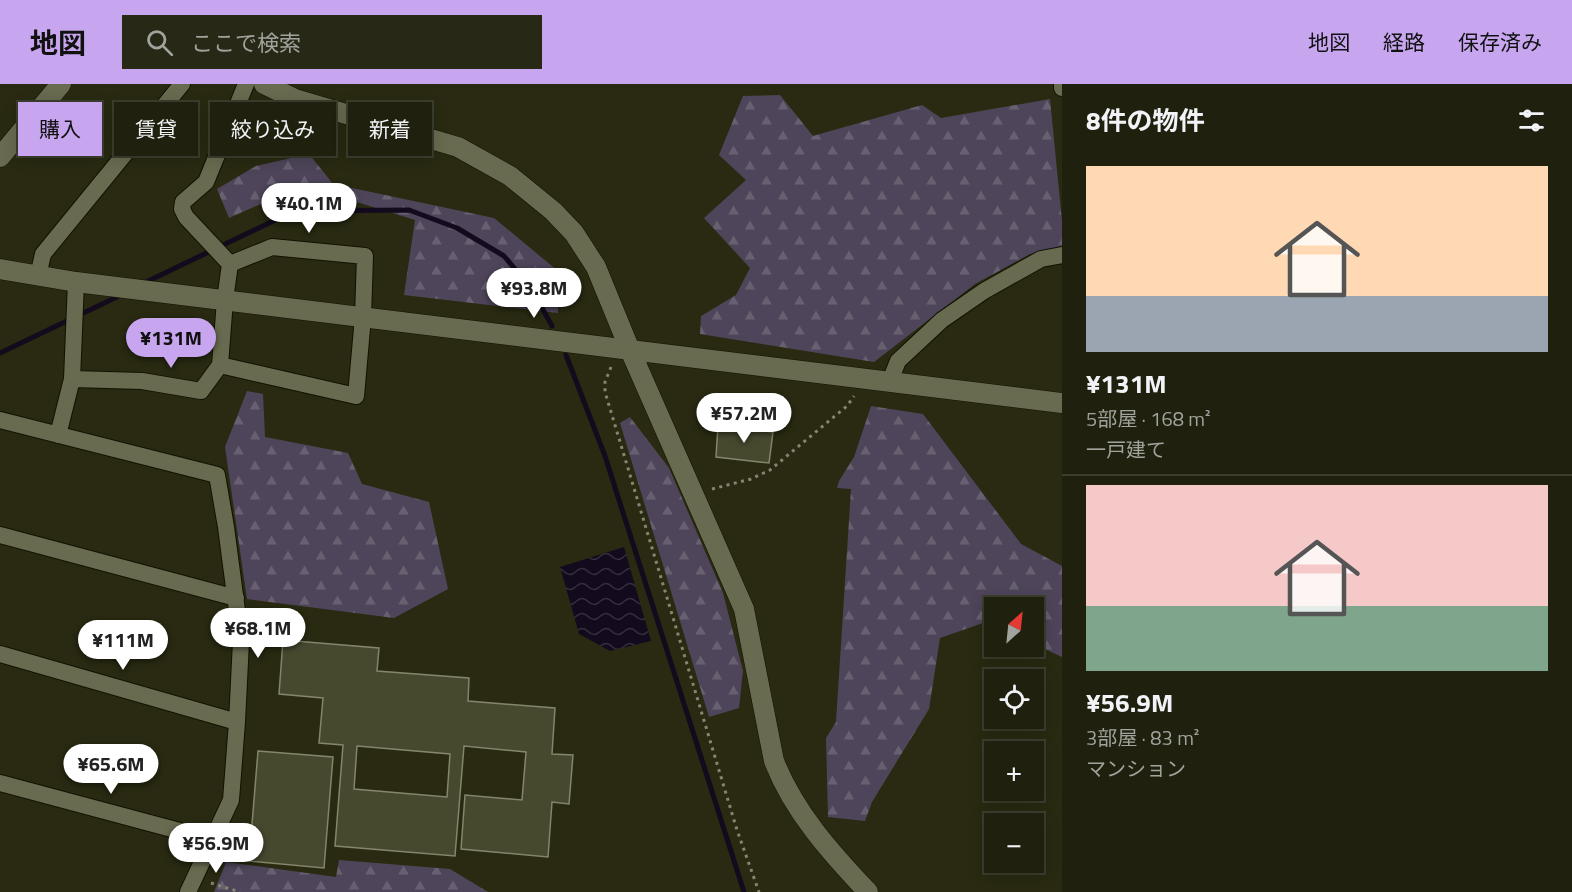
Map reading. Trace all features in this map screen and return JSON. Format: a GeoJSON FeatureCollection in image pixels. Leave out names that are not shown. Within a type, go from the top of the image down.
{"type":"FeatureCollection","features":[{"type":"Feature","properties":{"kind":"street"},"geometry":{"type":"LineString","coordinates":[[0,157],[61,84]]}},
{"type":"Feature","properties":{"kind":"street"},"geometry":{"type":"LineString","coordinates":[[38,276],[43,254],[182,84]]}},
{"type":"Feature","properties":{"kind":"street"},"geometry":{"type":"LineString","coordinates":[[230,264],[186,217],[182,209],[183,202],[206,182],[246,84]]}},
{"type":"Feature","properties":{"kind":"street"},"geometry":{"type":"LineString","coordinates":[[264,84],[295,99],[458,147],[510,176],[553,211],[574,233],[596,267],[744,609],[774,761],[784,785],[800,812],[835,857],[868,892]]}},
{"type":"Feature","properties":{"kind":"street"},"geometry":{"type":"LineString","coordinates":[[220,365],[356,396],[363,316],[365,256],[272,247],[230,264]]}},
{"type":"Feature","properties":{"kind":"street"},"geometry":{"type":"LineString","coordinates":[[890,381],[898,362],[942,320],[984,291],[1031,264],[1041,259],[1062,255]]}},
{"type":"Feature","properties":{"kind":"street"},"geometry":{"type":"LineString","coordinates":[[72,379],[142,381],[201,391],[220,365],[230,264]]}},
{"type":"Feature","properties":{"kind":"street"},"geometry":{"type":"LineString","coordinates":[[0,269],[76,282],[1062,403]]}},
{"type":"Feature","properties":{"kind":"street"},"geometry":{"type":"LineString","coordinates":[[58,435],[72,379],[76,282]]}},
{"type":"Feature","properties":{"kind":"street"},"geometry":{"type":"LineString","coordinates":[[0,420],[217,476],[242,641],[237,722],[231,800],[188,892]]}},
{"type":"Feature","properties":{"kind":"street"},"geometry":{"type":"LineString","coordinates":[[0,535],[236,598]]}},
{"type":"Feature","properties":{"kind":"street"},"geometry":{"type":"LineString","coordinates":[[0,654],[237,722]]}},
{"type":"Feature","properties":{"kind":"street"},"geometry":{"type":"LineString","coordinates":[[0,783],[213,840]]}},
{"type":"Feature","properties":{"kind":"path"},"geometry":{"type":"LineString","coordinates":[[612,365],[605,382],[605,392],[737,830],[759,892]]}},
{"type":"Feature","properties":{"kind":"path"},"geometry":{"type":"LineString","coordinates":[[693,492],[730,486],[770,470],[847,406],[863,378]]}},
{"type":"Feature","properties":{"kind":"path"},"geometry":{"type":"LineString","coordinates":[[196,876],[240,892]]}},
{"type":"Feature","properties":{"kind":"green space"},"geometry":{"type":"Polygon","coordinates":[[[780,95],[813,136],[922,105],[941,118],[1050,99],[1062,221],[1062,248],[1030,254],[975,284],[874,362],[700,334],[701,316],[736,295],[750,268],[704,218],[746,180],[719,155],[743,96],[780,95]]]}},
{"type":"Feature","properties":{"kind":"green space"},"geometry":{"type":"Polygon","coordinates":[[[300,156],[311,156],[333,184],[494,218],[558,271],[558,313],[404,295],[415,220],[347,199],[272,199],[229,218],[217,189],[256,166],[300,156]]]}},
{"type":"Feature","properties":{"kind":"green space"},"geometry":{"type":"Polygon","coordinates":[[[247,391],[263,394],[265,437],[348,453],[362,484],[429,502],[448,589],[394,618],[247,599],[225,447],[247,391]]]}},
{"type":"Feature","properties":{"kind":"green space"},"geometry":{"type":"Polygon","coordinates":[[[871,406],[923,414],[1021,544],[1062,566],[1062,657],[1044,649],[1044,597],[984,597],[984,623],[940,638],[929,709],[872,802],[865,821],[828,817],[826,738],[836,722],[851,489],[837,488],[854,457],[871,406]]]}},
{"type":"Feature","properties":{"kind":"green space"},"geometry":{"type":"Polygon","coordinates":[[[630,417],[669,468],[723,593],[743,671],[739,708],[709,717],[620,423],[630,417]]]}},
{"type":"Feature","properties":{"kind":"green space"},"geometry":{"type":"Polygon","coordinates":[[[339,860],[450,869],[488,892],[214,892],[226,862],[336,877],[339,860]]]}},
{"type":"Feature","properties":{"kind":"water"},"geometry":{"type":"Polygon","coordinates":[[[624,547],[651,641],[610,651],[579,634],[560,567],[624,547]]]}},
{"type":"Feature","properties":{"kind":"building"},"geometry":{"type":"Polygon","coordinates":[[[718,425],[773,432],[769,463],[716,457],[718,425]]]}},
{"type":"Feature","properties":{"kind":"building"},"geometry":{"type":"Polygon","coordinates":[[[283,640],[379,648],[377,671],[469,678],[468,701],[555,708],[552,754],[573,755],[569,804],[552,802],[548,857],[461,849],[465,795],[522,800],[526,752],[464,746],[455,856],[335,846],[343,745],[319,743],[323,698],[279,694],[283,640]],[[357,746],[354,789],[447,797],[450,754],[357,746]]]}},
{"type":"Feature","properties":{"kind":"building"},"geometry":{"type":"Polygon","coordinates":[[[258,751],[333,757],[324,868],[249,861],[258,751]]]}},
{"type":"Feature","properties":{"kind":"waterway"},"geometry":{"type":"LineString","coordinates":[[144,283],[294,211],[409,210],[457,228],[504,256],[531,288],[552,326]]}},
{"type":"Feature","properties":{"kind":"waterway"},"geometry":{"type":"LineString","coordinates":[[0,353],[123,294]]}},
{"type":"Feature","properties":{"kind":"waterway"},"geometry":{"type":"LineString","coordinates":[[566,355],[605,456],[744,892]]}}]}
